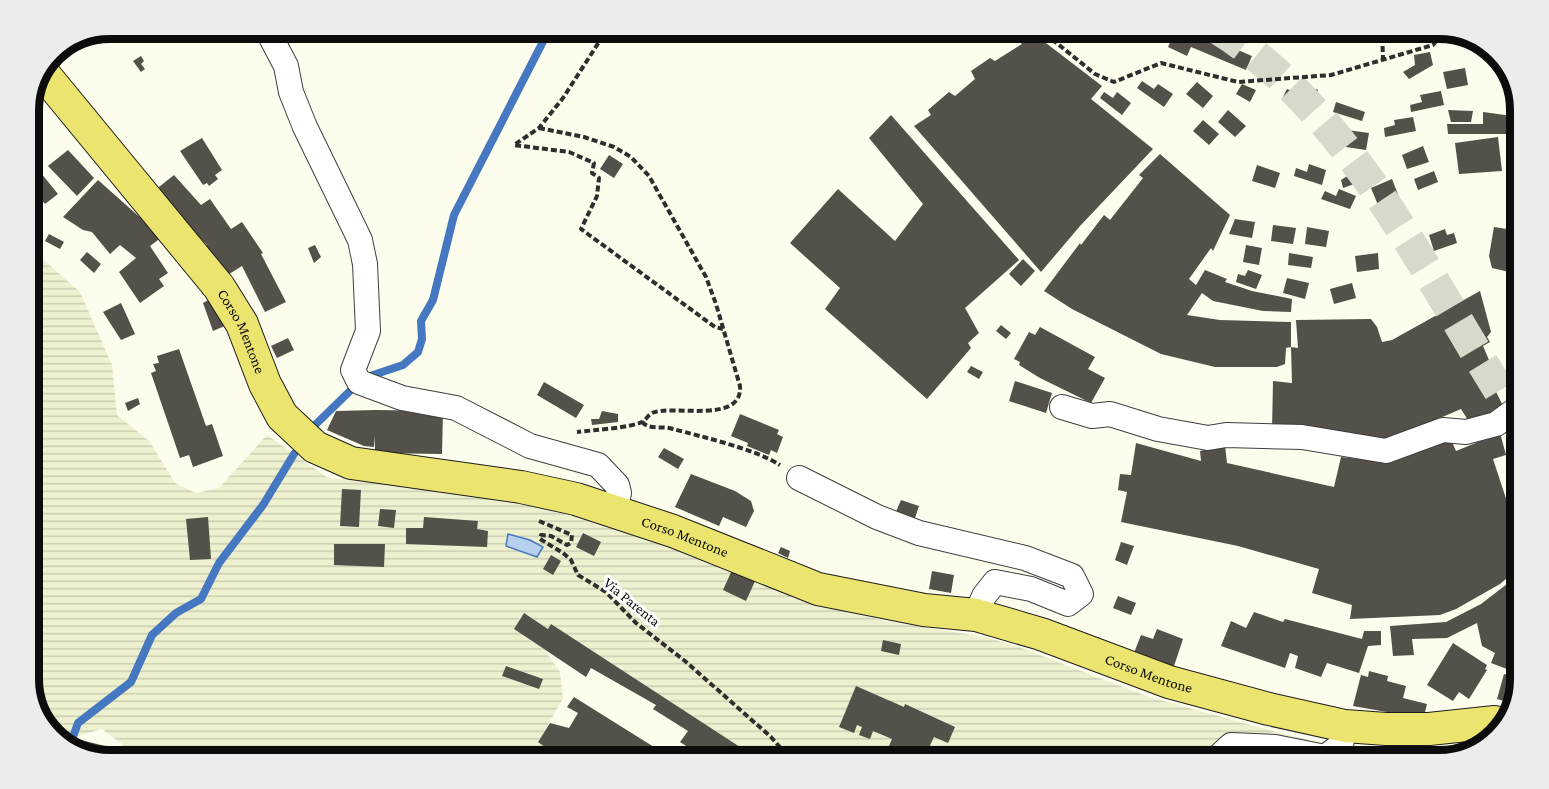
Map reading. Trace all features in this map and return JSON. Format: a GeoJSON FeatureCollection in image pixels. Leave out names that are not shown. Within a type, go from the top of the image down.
{"type":"FeatureCollection","features":[{"type":"Feature","properties":{"kind":"main road","name":"Corso Mentone"},"geometry":{"type":"LineString","coordinates":[[47,78],[219,287],[242,324],[272,400],[282,416],[308,442],[327,454],[369,468],[521,487],[615,510],[818,589],[924,610],[976,615],[1041,634],[1169,682],[1269,709],[1345,726],[1429,729],[1495,722]]}},
{"type":"Feature","properties":{"kind":"lane"},"geometry":{"type":"LineString","coordinates":[[272,39],[286,66],[291,92],[305,127],[360,240],[365,264],[368,332],[353,370],[359,382],[402,398],[456,408],[531,446],[598,465],[617,485],[619,493],[615,510]]}},
{"type":"Feature","properties":{"kind":"lane"},"geometry":{"type":"LineString","coordinates":[[1062,407],[1092,417],[1110,414],[1158,429],[1208,438],[1226,435],[1302,437],[1386,452],[1443,430],[1466,432],[1496,424],[1510,414]]}},
{"type":"Feature","properties":{"kind":"lane"},"geometry":{"type":"LineString","coordinates":[[799,478],[877,517],[919,533],[1025,558],[1072,576],[1081,594],[1068,604],[1031,589],[995,582],[984,596],[976,615]]}},
{"type":"Feature","properties":{"kind":"lane"},"geometry":{"type":"LineString","coordinates":[[1334,750],[1341,745],[1345,726]]}},
{"type":"Feature","properties":{"kind":"lane"},"geometry":{"type":"LineString","coordinates":[[1226,750],[1231,745],[1290,750]]}},
{"type":"Feature","properties":{"kind":"path"},"geometry":{"type":"LineString","coordinates":[[601,39],[563,98],[539,128],[514,145],[569,152],[594,163],[592,173],[599,178],[597,196],[581,229],[715,327],[724,329]]}},
{"type":"Feature","properties":{"kind":"path"},"geometry":{"type":"LineString","coordinates":[[1052,39],[1095,74],[1114,82],[1161,63],[1238,82],[1331,75],[1433,45],[1440,39]]}},
{"type":"Feature","properties":{"kind":"path"},"geometry":{"type":"LineString","coordinates":[[1382,39],[1383,59]]}},
{"type":"Feature","properties":{"kind":"path"},"geometry":{"type":"LineString","coordinates":[[531,446],[567,434],[642,422],[653,413],[722,408],[733,405],[739,398],[740,386],[706,277],[649,176],[631,157],[614,147],[584,137],[539,128]]}},
{"type":"Feature","properties":{"kind":"path"},"geometry":{"type":"LineString","coordinates":[[642,422],[651,428],[669,427],[738,448],[776,463],[799,478]]}},
{"type":"Feature","properties":{"kind":"path","name":"Via Parenta"},"geometry":{"type":"LineString","coordinates":[[534,519],[572,535],[571,543],[567,545],[546,534],[541,535],[540,539],[563,553],[571,560],[578,575],[606,592],[636,622],[685,661],[771,737],[782,750]]}},
{"type":"Feature","properties":{"kind":"green space"},"geometry":{"type":"Polygon","coordinates":[[[39,256],[80,292],[112,365],[117,415],[150,442],[175,483],[196,493],[219,488],[267,435],[328,478],[501,490],[716,555],[795,599],[881,620],[985,637],[1019,647],[1149,697],[1284,734],[1353,750],[745,750],[551,625],[548,629],[524,613],[519,618],[528,639],[545,650],[560,672],[563,698],[538,742],[549,750],[123,750],[122,744],[102,729],[71,738],[51,718],[40,693],[39,256]]]}},
{"type":"Feature","properties":{"kind":"water"},"geometry":{"type":"Polygon","coordinates":[[[508,534],[530,540],[543,547],[537,557],[506,546],[508,534]]]}},
{"type":"Feature","properties":{"kind":"building"},"geometry":{"type":"Polygon","coordinates":[[[1041,39],[1102,86],[1091,99],[1153,149],[1080,226],[1041,272],[914,126],[931,115],[928,110],[949,92],[955,96],[975,79],[971,71],[990,58],[995,61],[1022,44],[1017,40],[1041,39]]]}},
{"type":"Feature","properties":{"kind":"building"},"geometry":{"type":"Polygon","coordinates":[[[1172,39],[1183,43],[1185,39],[1212,39],[1252,56],[1246,70],[1191,47],[1187,56],[1168,47],[1172,39]]]}},
{"type":"Feature","properties":{"kind":"building"},"geometry":{"type":"Polygon","coordinates":[[[1430,52],[1433,65],[1409,79],[1403,72],[1415,65],[1414,55],[1430,52]]]}},
{"type":"Feature","properties":{"kind":"building"},"geometry":{"type":"Polygon","coordinates":[[[141,56],[144,61],[141,64],[145,69],[141,72],[133,61],[141,56]]]}},
{"type":"Feature","properties":{"kind":"building"},"geometry":{"type":"Polygon","coordinates":[[[1465,68],[1468,85],[1447,89],[1443,72],[1465,68]]]}},
{"type":"Feature","properties":{"kind":"building"},"geometry":{"type":"Polygon","coordinates":[[[1142,81],[1154,89],[1158,84],[1173,94],[1164,107],[1137,88],[1142,81]]]}},
{"type":"Feature","properties":{"kind":"building"},"geometry":{"type":"Polygon","coordinates":[[[1197,82],[1213,96],[1203,108],[1186,94],[1197,82]]]}},
{"type":"Feature","properties":{"kind":"building"},"geometry":{"type":"Polygon","coordinates":[[[1242,84],[1256,90],[1250,102],[1236,94],[1242,84]]]}},
{"type":"Feature","properties":{"kind":"building"},"geometry":{"type":"Polygon","coordinates":[[[1307,86],[1318,90],[1312,108],[1283,97],[1287,89],[1303,95],[1307,86]]]}},
{"type":"Feature","properties":{"kind":"building"},"geometry":{"type":"Polygon","coordinates":[[[1441,91],[1444,105],[1411,112],[1410,105],[1422,102],[1420,95],[1441,91]]]}},
{"type":"Feature","properties":{"kind":"building"},"geometry":{"type":"Polygon","coordinates":[[[1104,92],[1113,98],[1117,92],[1131,103],[1122,115],[1100,98],[1104,92]]]}},
{"type":"Feature","properties":{"kind":"building"},"geometry":{"type":"Polygon","coordinates":[[[1336,102],[1365,112],[1362,121],[1333,112],[1336,102]]]}},
{"type":"Feature","properties":{"kind":"building"},"geometry":{"type":"Polygon","coordinates":[[[1228,110],[1246,126],[1235,137],[1218,122],[1228,110]]]}},
{"type":"Feature","properties":{"kind":"building"},"geometry":{"type":"Polygon","coordinates":[[[1448,110],[1473,111],[1471,122],[1451,122],[1448,110]]]}},
{"type":"Feature","properties":{"kind":"building"},"geometry":{"type":"Polygon","coordinates":[[[1483,112],[1510,116],[1510,134],[1448,134],[1447,124],[1483,124],[1483,112]]]}},
{"type":"Feature","properties":{"kind":"building"},"geometry":{"type":"Polygon","coordinates":[[[891,115],[1019,260],[965,308],[979,333],[968,343],[971,348],[927,399],[825,309],[840,288],[790,243],[838,189],[895,241],[923,204],[869,138],[891,115]]]}},
{"type":"Feature","properties":{"kind":"building"},"geometry":{"type":"Polygon","coordinates":[[[1413,117],[1416,131],[1385,137],[1384,128],[1395,125],[1394,120],[1413,117]]]}},
{"type":"Feature","properties":{"kind":"building"},"geometry":{"type":"Polygon","coordinates":[[[1203,120],[1219,134],[1209,145],[1193,131],[1203,120]]]}},
{"type":"Feature","properties":{"kind":"building"},"geometry":{"type":"Polygon","coordinates":[[[1347,130],[1369,133],[1366,150],[1346,147],[1347,130]]]}},
{"type":"Feature","properties":{"kind":"building"},"geometry":{"type":"Polygon","coordinates":[[[1498,137],[1502,171],[1459,174],[1455,143],[1498,137]]]}},
{"type":"Feature","properties":{"kind":"building"},"geometry":{"type":"Polygon","coordinates":[[[202,138],[222,170],[215,175],[218,179],[209,186],[207,183],[203,185],[180,151],[202,138]]]}},
{"type":"Feature","properties":{"kind":"building"},"geometry":{"type":"Polygon","coordinates":[[[1423,146],[1429,162],[1407,169],[1402,155],[1423,146]]]}},
{"type":"Feature","properties":{"kind":"building"},"geometry":{"type":"Polygon","coordinates":[[[68,150],[94,178],[77,196],[48,166],[68,150]]]}},
{"type":"Feature","properties":{"kind":"building"},"geometry":{"type":"Polygon","coordinates":[[[1160,154],[1230,215],[1213,251],[1211,248],[1189,279],[1196,285],[1205,270],[1227,279],[1225,282],[1252,291],[1292,299],[1291,312],[1263,311],[1213,301],[1202,293],[1187,315],[1220,320],[1291,322],[1291,347],[1286,348],[1285,364],[1277,367],[1215,367],[1161,354],[1072,309],[1044,291],[1104,215],[1110,220],[1143,178],[1139,175],[1160,154]]]}},
{"type":"Feature","properties":{"kind":"building"},"geometry":{"type":"Polygon","coordinates":[[[609,155],[623,164],[614,178],[600,169],[609,155]]]}},
{"type":"Feature","properties":{"kind":"building"},"geometry":{"type":"Polygon","coordinates":[[[1309,164],[1326,170],[1322,185],[1294,176],[1296,168],[1307,172],[1309,164]]]}},
{"type":"Feature","properties":{"kind":"building"},"geometry":{"type":"Polygon","coordinates":[[[1367,164],[1371,178],[1343,188],[1341,180],[1349,175],[1351,170],[1367,164]]]}},
{"type":"Feature","properties":{"kind":"building"},"geometry":{"type":"Polygon","coordinates":[[[1257,165],[1280,173],[1275,188],[1252,181],[1257,165]]]}},
{"type":"Feature","properties":{"kind":"building"},"geometry":{"type":"Polygon","coordinates":[[[39,171],[58,194],[45,204],[39,197],[39,171]]]}},
{"type":"Feature","properties":{"kind":"building"},"geometry":{"type":"Polygon","coordinates":[[[1434,171],[1438,182],[1418,190],[1414,179],[1434,171]]]}},
{"type":"Feature","properties":{"kind":"building"},"geometry":{"type":"Polygon","coordinates":[[[174,175],[201,205],[210,199],[231,229],[242,222],[263,253],[261,254],[286,302],[265,312],[242,266],[226,276],[204,247],[207,245],[154,191],[174,175]]]}},
{"type":"Feature","properties":{"kind":"building"},"geometry":{"type":"Polygon","coordinates":[[[1392,179],[1399,197],[1378,205],[1371,188],[1392,179]]]}},
{"type":"Feature","properties":{"kind":"building"},"geometry":{"type":"Polygon","coordinates":[[[98,180],[162,237],[150,246],[168,273],[159,279],[164,286],[140,303],[119,272],[136,258],[120,245],[110,254],[92,232],[83,230],[63,217],[98,180]]]}},
{"type":"Feature","properties":{"kind":"building"},"geometry":{"type":"Polygon","coordinates":[[[1339,189],[1356,196],[1350,209],[1321,199],[1325,191],[1336,196],[1339,189]]]}},
{"type":"Feature","properties":{"kind":"building"},"geometry":{"type":"Polygon","coordinates":[[[1235,219],[1255,222],[1252,238],[1229,234],[1235,219]]]}},
{"type":"Feature","properties":{"kind":"building"},"geometry":{"type":"Polygon","coordinates":[[[1273,225],[1296,228],[1293,244],[1271,241],[1273,225]]]}},
{"type":"Feature","properties":{"kind":"building"},"geometry":{"type":"Polygon","coordinates":[[[1307,227],[1329,231],[1326,247],[1305,244],[1307,227]]]}},
{"type":"Feature","properties":{"kind":"building"},"geometry":{"type":"Polygon","coordinates":[[[1494,227],[1510,229],[1510,278],[1508,278],[1509,272],[1492,268],[1489,256],[1494,227]]]}},
{"type":"Feature","properties":{"kind":"building"},"geometry":{"type":"Polygon","coordinates":[[[1445,229],[1447,235],[1454,233],[1457,243],[1434,251],[1429,235],[1445,229]]]}},
{"type":"Feature","properties":{"kind":"building"},"geometry":{"type":"Polygon","coordinates":[[[49,234],[64,242],[60,249],[45,241],[49,234]]]}},
{"type":"Feature","properties":{"kind":"building"},"geometry":{"type":"Polygon","coordinates":[[[315,245],[321,257],[314,263],[308,248],[315,245]]]}},
{"type":"Feature","properties":{"kind":"building"},"geometry":{"type":"Polygon","coordinates":[[[1246,245],[1262,248],[1259,265],[1243,262],[1246,245]]]}},
{"type":"Feature","properties":{"kind":"building"},"geometry":{"type":"Polygon","coordinates":[[[87,252],[101,264],[94,273],[80,260],[87,252]]]}},
{"type":"Feature","properties":{"kind":"building"},"geometry":{"type":"Polygon","coordinates":[[[1289,253],[1313,257],[1311,268],[1288,265],[1289,253]]]}},
{"type":"Feature","properties":{"kind":"building"},"geometry":{"type":"Polygon","coordinates":[[[1378,253],[1379,269],[1357,272],[1355,256],[1378,253]]]}},
{"type":"Feature","properties":{"kind":"building"},"geometry":{"type":"Polygon","coordinates":[[[1023,259],[1035,271],[1021,286],[1009,274],[1023,259]]]}},
{"type":"Feature","properties":{"kind":"building"},"geometry":{"type":"Polygon","coordinates":[[[1248,270],[1262,275],[1256,289],[1236,282],[1238,274],[1245,276],[1248,270]]]}},
{"type":"Feature","properties":{"kind":"building"},"geometry":{"type":"Polygon","coordinates":[[[1287,278],[1309,283],[1305,299],[1283,293],[1287,278]]]}},
{"type":"Feature","properties":{"kind":"building"},"geometry":{"type":"Polygon","coordinates":[[[1352,283],[1356,298],[1334,304],[1330,289],[1352,283]]]}},
{"type":"Feature","properties":{"kind":"building"},"geometry":{"type":"Polygon","coordinates":[[[1480,291],[1491,332],[1487,337],[1490,342],[1483,346],[1492,367],[1486,371],[1502,408],[1471,425],[1461,409],[1426,424],[1428,429],[1387,446],[1272,430],[1273,381],[1292,383],[1291,347],[1298,348],[1296,320],[1371,319],[1377,327],[1382,342],[1392,340],[1480,291]]]}},
{"type":"Feature","properties":{"kind":"building"},"geometry":{"type":"Polygon","coordinates":[[[212,298],[227,325],[213,331],[203,303],[212,298]]]}},
{"type":"Feature","properties":{"kind":"building"},"geometry":{"type":"Polygon","coordinates":[[[121,303],[135,334],[121,340],[103,312],[121,303]]]}},
{"type":"Feature","properties":{"kind":"building"},"geometry":{"type":"Polygon","coordinates":[[[1001,325],[1011,333],[1006,339],[996,331],[1001,325]]]}},
{"type":"Feature","properties":{"kind":"building"},"geometry":{"type":"Polygon","coordinates":[[[1040,327],[1095,357],[1088,369],[1105,378],[1091,403],[1040,378],[1019,365],[1020,362],[1014,359],[1029,332],[1035,335],[1040,327]]]}},
{"type":"Feature","properties":{"kind":"building"},"geometry":{"type":"Polygon","coordinates":[[[288,338],[294,350],[277,358],[271,346],[288,338]]]}},
{"type":"Feature","properties":{"kind":"building"},"geometry":{"type":"Polygon","coordinates":[[[179,349],[206,426],[212,424],[223,456],[193,467],[189,455],[180,458],[151,373],[156,371],[153,364],[159,363],[157,356],[179,349]]]}},
{"type":"Feature","properties":{"kind":"building"},"geometry":{"type":"Polygon","coordinates":[[[971,366],[983,372],[979,379],[967,372],[971,366]]]}},
{"type":"Feature","properties":{"kind":"building"},"geometry":{"type":"Polygon","coordinates":[[[1015,381],[1052,393],[1046,413],[1009,401],[1015,381]]]}},
{"type":"Feature","properties":{"kind":"building"},"geometry":{"type":"Polygon","coordinates":[[[544,382],[584,405],[576,418],[537,395],[544,382]]]}},
{"type":"Feature","properties":{"kind":"building"},"geometry":{"type":"Polygon","coordinates":[[[138,398],[140,404],[128,411],[125,403],[138,398]]]}},
{"type":"Feature","properties":{"kind":"building"},"geometry":{"type":"Polygon","coordinates":[[[336,411],[443,411],[442,454],[375,453],[375,436],[374,447],[364,446],[327,430],[336,411]]]}},
{"type":"Feature","properties":{"kind":"building"},"geometry":{"type":"Polygon","coordinates":[[[602,411],[618,414],[618,422],[592,425],[591,419],[599,419],[602,411]]]}},
{"type":"Feature","properties":{"kind":"building"},"geometry":{"type":"Polygon","coordinates":[[[740,414],[779,430],[777,434],[783,437],[777,453],[771,450],[769,455],[731,436],[740,414]]]}},
{"type":"Feature","properties":{"kind":"building"},"geometry":{"type":"Polygon","coordinates":[[[1500,433],[1506,455],[1493,459],[1510,511],[1510,576],[1500,584],[1456,609],[1440,615],[1350,619],[1352,605],[1312,593],[1319,569],[1238,546],[1121,522],[1127,492],[1118,490],[1120,474],[1131,475],[1136,443],[1201,461],[1200,451],[1225,445],[1227,463],[1334,487],[1341,457],[1378,461],[1450,437],[1456,451],[1500,433]]]}},
{"type":"Feature","properties":{"kind":"building"},"geometry":{"type":"Polygon","coordinates":[[[664,448],[684,459],[678,469],[658,457],[664,448]]]}},
{"type":"Feature","properties":{"kind":"building"},"geometry":{"type":"Polygon","coordinates":[[[691,474],[735,491],[751,501],[754,511],[746,527],[723,517],[719,526],[675,507],[691,474]]]}},
{"type":"Feature","properties":{"kind":"building"},"geometry":{"type":"Polygon","coordinates":[[[342,489],[361,490],[359,527],[340,526],[342,489]]]}},
{"type":"Feature","properties":{"kind":"building"},"geometry":{"type":"Polygon","coordinates":[[[901,500],[919,506],[914,521],[895,514],[901,500]]]}},
{"type":"Feature","properties":{"kind":"building"},"geometry":{"type":"Polygon","coordinates":[[[380,509],[396,510],[394,528],[378,526],[380,509]]]}},
{"type":"Feature","properties":{"kind":"building"},"geometry":{"type":"Polygon","coordinates":[[[208,517],[211,559],[190,560],[186,519],[208,517]]]}},
{"type":"Feature","properties":{"kind":"building"},"geometry":{"type":"Polygon","coordinates":[[[424,517],[478,521],[477,529],[488,531],[487,547],[406,544],[406,528],[423,528],[424,517]]]}},
{"type":"Feature","properties":{"kind":"building"},"geometry":{"type":"Polygon","coordinates":[[[583,533],[601,542],[594,556],[576,547],[583,533]]]}},
{"type":"Feature","properties":{"kind":"building"},"geometry":{"type":"Polygon","coordinates":[[[1121,542],[1134,546],[1127,565],[1115,560],[1121,542]]]}},
{"type":"Feature","properties":{"kind":"building"},"geometry":{"type":"Polygon","coordinates":[[[334,544],[385,544],[384,567],[334,565],[334,544]]]}},
{"type":"Feature","properties":{"kind":"building"},"geometry":{"type":"Polygon","coordinates":[[[781,547],[790,551],[788,558],[778,553],[781,547]]]}},
{"type":"Feature","properties":{"kind":"building"},"geometry":{"type":"Polygon","coordinates":[[[551,555],[561,561],[553,575],[543,569],[551,555]]]}},
{"type":"Feature","properties":{"kind":"building"},"geometry":{"type":"Polygon","coordinates":[[[733,568],[756,579],[746,601],[723,590],[733,568]]]}},
{"type":"Feature","properties":{"kind":"building"},"geometry":{"type":"Polygon","coordinates":[[[932,571],[954,575],[951,593],[929,589],[932,571]]]}},
{"type":"Feature","properties":{"kind":"building"},"geometry":{"type":"Polygon","coordinates":[[[1510,582],[1510,670],[1491,663],[1495,653],[1482,646],[1477,623],[1447,638],[1412,639],[1414,655],[1393,656],[1390,626],[1446,622],[1481,604],[1510,582]]]}},
{"type":"Feature","properties":{"kind":"building"},"geometry":{"type":"Polygon","coordinates":[[[1118,596],[1136,603],[1131,615],[1113,608],[1118,596]]]}},
{"type":"Feature","properties":{"kind":"building"},"geometry":{"type":"Polygon","coordinates":[[[1254,612],[1283,622],[1285,619],[1362,639],[1364,631],[1381,631],[1381,645],[1368,646],[1359,673],[1327,663],[1321,677],[1295,668],[1298,656],[1290,653],[1285,668],[1221,646],[1231,621],[1246,628],[1254,612]]]}},
{"type":"Feature","properties":{"kind":"building"},"geometry":{"type":"Polygon","coordinates":[[[524,613],[548,629],[551,624],[745,750],[692,750],[680,742],[688,731],[653,709],[656,705],[591,668],[586,677],[514,629],[524,613]]]}},
{"type":"Feature","properties":{"kind":"building"},"geometry":{"type":"Polygon","coordinates":[[[1157,629],[1183,639],[1172,672],[1132,658],[1141,635],[1153,639],[1157,629]]]}},
{"type":"Feature","properties":{"kind":"building"},"geometry":{"type":"Polygon","coordinates":[[[883,640],[901,644],[899,655],[881,651],[883,640]]]}},
{"type":"Feature","properties":{"kind":"building"},"geometry":{"type":"Polygon","coordinates":[[[1453,643],[1487,665],[1485,669],[1487,670],[1469,699],[1459,692],[1453,701],[1427,685],[1453,643]]]}},
{"type":"Feature","properties":{"kind":"building"},"geometry":{"type":"Polygon","coordinates":[[[506,666],[543,679],[539,689],[502,676],[506,666]]]}},
{"type":"Feature","properties":{"kind":"building"},"geometry":{"type":"Polygon","coordinates":[[[1369,671],[1388,676],[1387,681],[1406,686],[1403,698],[1427,704],[1425,712],[1398,714],[1353,706],[1361,675],[1368,677],[1369,671]]]}},
{"type":"Feature","properties":{"kind":"building"},"geometry":{"type":"Polygon","coordinates":[[[1504,674],[1510,676],[1506,702],[1497,699],[1504,674]]]}},
{"type":"Feature","properties":{"kind":"building"},"geometry":{"type":"Polygon","coordinates":[[[856,686],[904,707],[905,704],[955,727],[948,743],[934,737],[928,750],[899,750],[889,746],[892,739],[873,731],[870,739],[859,735],[862,727],[857,725],[854,733],[839,727],[856,686]]]}},
{"type":"Feature","properties":{"kind":"building"},"geometry":{"type":"Polygon","coordinates":[[[574,697],[659,750],[549,750],[538,742],[550,723],[569,728],[578,713],[567,707],[574,697]]]}},
{"type":"Feature","properties":{"kind":"building"},"geometry":{"type":"Polygon","coordinates":[[[81,740],[113,748],[112,750],[96,749],[80,743],[81,740]]]}},
{"type":"Feature","properties":{"kind":"waterway"},"geometry":{"type":"LineString","coordinates":[[370,376],[403,365],[418,352],[422,339],[421,321],[433,300],[454,215],[544,39]]}},
{"type":"Feature","properties":{"kind":"waterway"},"geometry":{"type":"LineString","coordinates":[[315,425],[351,390]]}},
{"type":"Feature","properties":{"kind":"waterway"},"geometry":{"type":"LineString","coordinates":[[72,739],[78,723],[131,682],[152,635],[176,613],[201,599],[219,563],[263,505],[294,454]]}},
{"type":"Feature","properties":{"kind":"tunnel"},"geometry":{"type":"LineString","coordinates":[[1232,39],[1266,64],[1311,107],[1351,156],[1423,263],[1510,407]]}}]}
